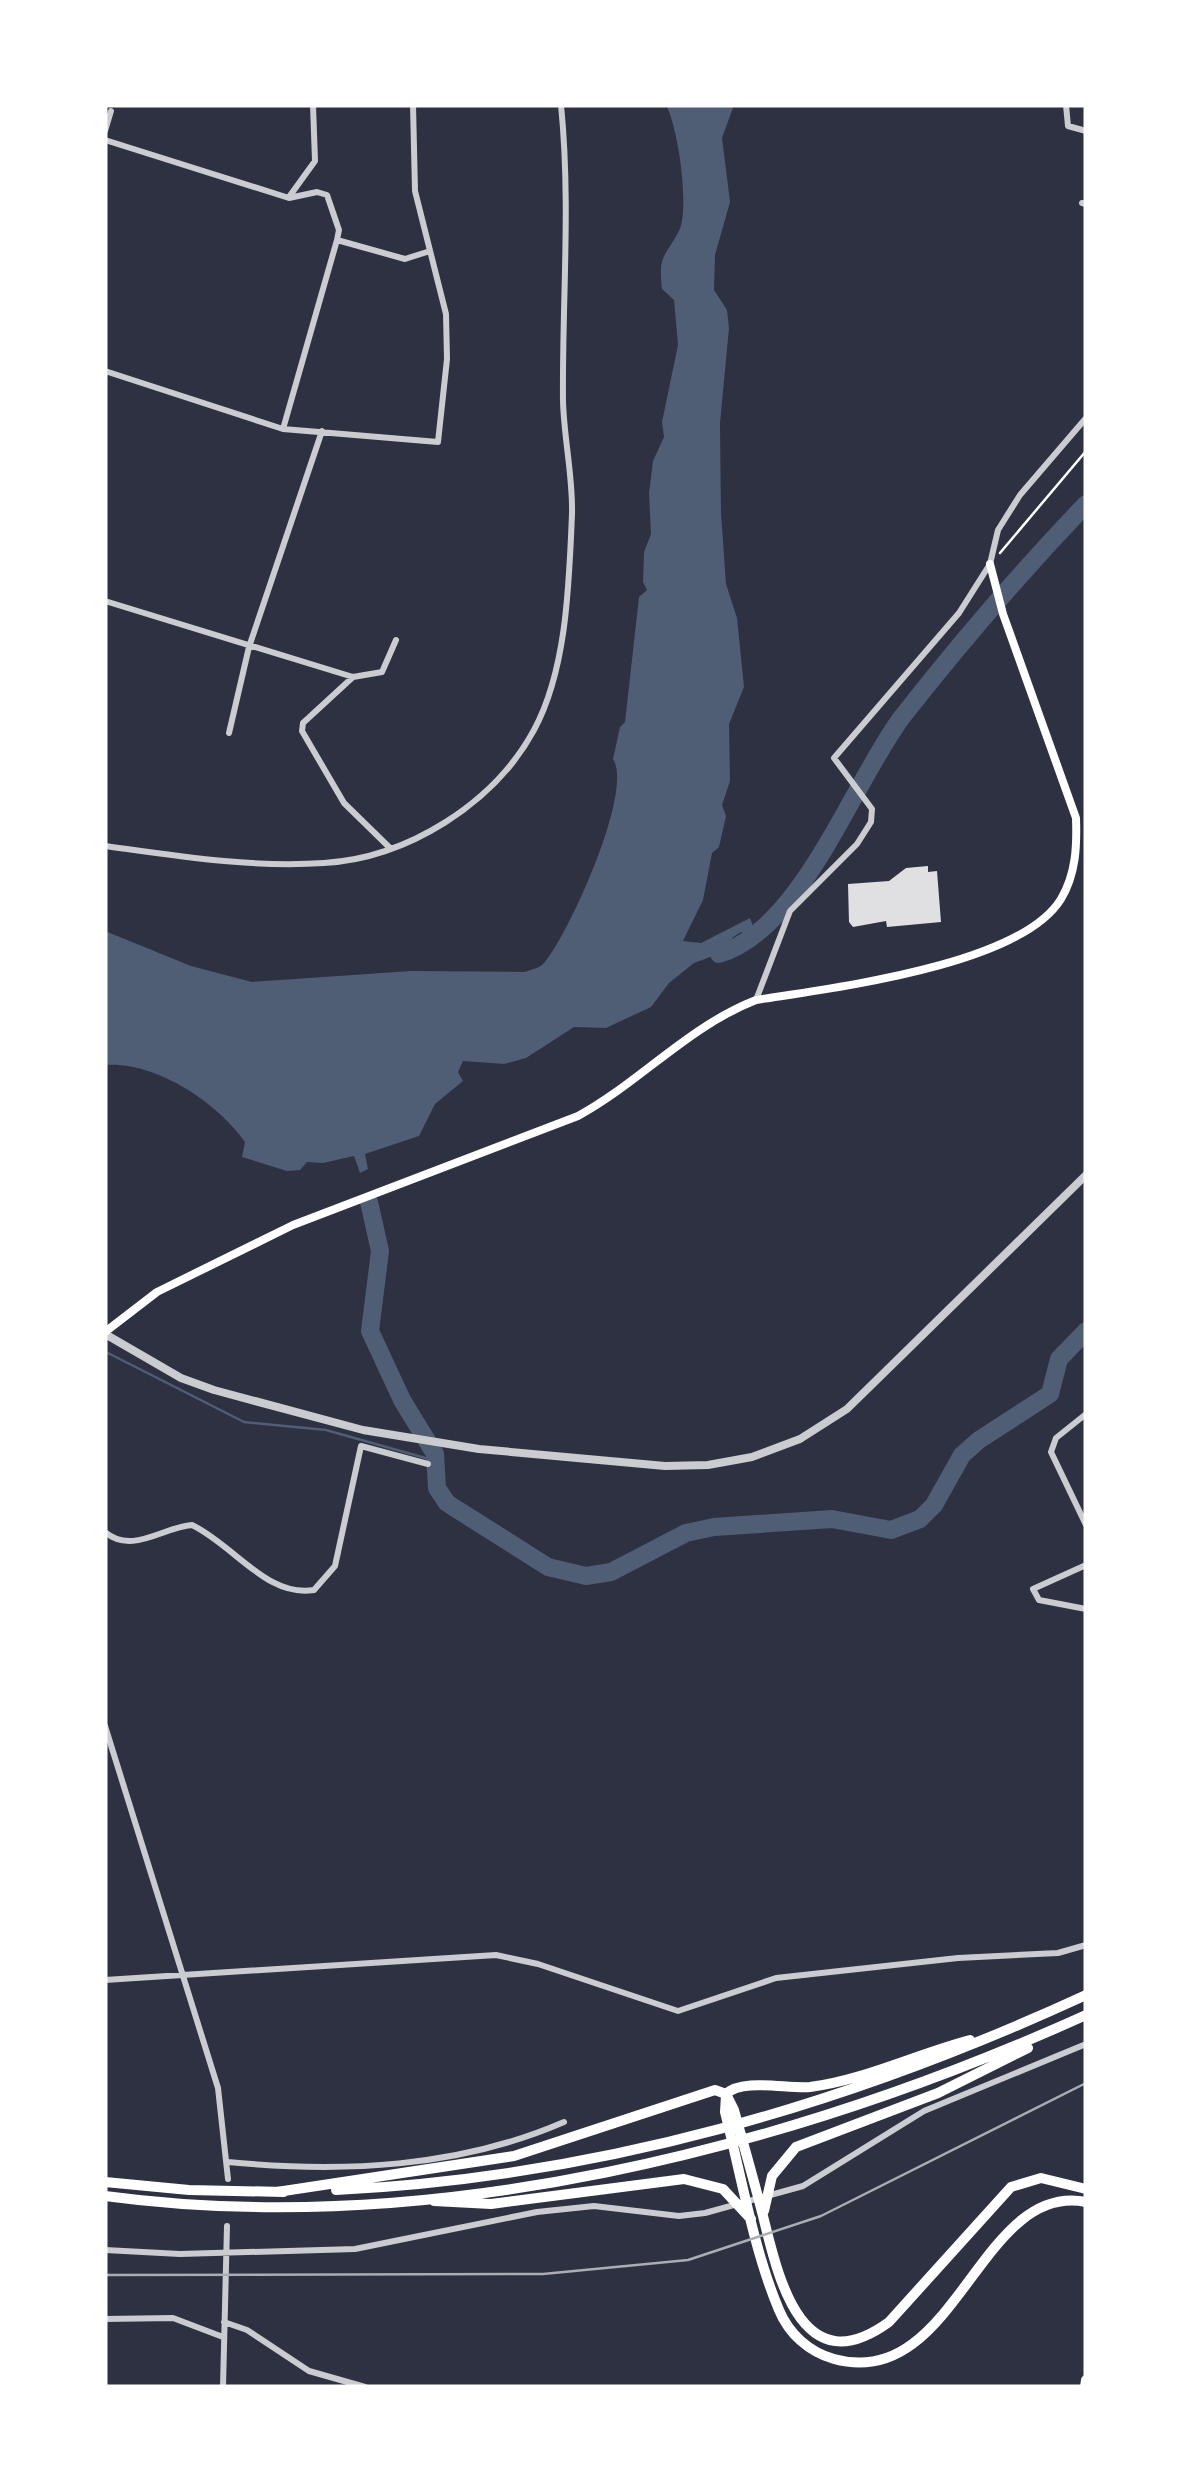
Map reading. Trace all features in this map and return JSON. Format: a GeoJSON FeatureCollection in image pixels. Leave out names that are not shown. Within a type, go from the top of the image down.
{"type":"FeatureCollection","features":[{"type":"Feature","properties":{"kind":"highway"},"geometry":{"type":"LineString","coordinates":[[105,2182],[188,2190],[277,2192],[469,2178],[667,2144],[839,2096],[1009,2030],[1086,1995]]}},
{"type":"Feature","properties":{"kind":"highway"},"geometry":{"type":"LineString","coordinates":[[760,2224],[756,2189],[796,2146],[938,2094],[1086,2016]]}},
{"type":"Feature","properties":{"kind":"highway"},"geometry":{"type":"LineString","coordinates":[[105,2196],[278,2206],[404,2200],[580,2176],[756,2136],[946,2074],[1086,2016]]}},
{"type":"Feature","properties":{"kind":"highway"},"geometry":{"type":"LineString","coordinates":[[277,2192],[514,2156],[704,2090],[726,2094],[736,2086],[788,2088],[838,2081],[1009,2030]]}},
{"type":"Feature","properties":{"kind":"highway"},"geometry":{"type":"LineString","coordinates":[[726,2094],[741,2155],[756,2189],[778,2309],[801,2341],[837,2360],[879,2361],[894,2356],[923,2334],[1027,2214],[1058,2200],[1086,2202]]}},
{"type":"Feature","properties":{"kind":"highway"},"geometry":{"type":"LineString","coordinates":[[769,2263],[784,2297],[801,2322],[826,2337],[855,2338],[889,2322],[1011,2187],[1042,2178],[1086,2188]]}},
{"type":"Feature","properties":{"kind":"highway"},"geometry":{"type":"LineString","coordinates":[[404,2200],[492,2204],[684,2179],[712,2184],[760,2224]]}},
{"type":"Feature","properties":{"kind":"main road"},"geometry":{"type":"LineString","coordinates":[[105,1333],[157,1292],[294,1225],[578,1116],[608,1100],[713,1020],[756,1000],[991,951],[1029,932],[1060,902],[1077,853],[1076,818],[1003,614],[990,564]]}},
{"type":"Feature","properties":{"kind":"street"},"geometry":{"type":"LineString","coordinates":[[288,198],[316,161],[313,105]]}},
{"type":"Feature","properties":{"kind":"street"},"geometry":{"type":"LineString","coordinates":[[105,371],[283,429],[438,442],[448,359],[446,314],[427,252],[426,224],[415,191],[413,105]]}},
{"type":"Feature","properties":{"kind":"street"},"geometry":{"type":"LineString","coordinates":[[105,846],[288,864],[327,864],[392,850],[448,821],[512,762],[534,730],[556,663],[572,510],[563,402],[568,281],[561,105]]}},
{"type":"Feature","properties":{"kind":"street"},"geometry":{"type":"LineString","coordinates":[[1066,105],[1068,126],[1086,130]]}},
{"type":"Feature","properties":{"kind":"street"},"geometry":{"type":"LineString","coordinates":[[105,131],[111,111]]}},
{"type":"Feature","properties":{"kind":"street"},"geometry":{"type":"LineString","coordinates":[[105,140],[288,198],[317,192],[328,196],[339,230],[283,429]]}},
{"type":"Feature","properties":{"kind":"street"},"geometry":{"type":"LineString","coordinates":[[337,240],[406,259],[427,252]]}},
{"type":"Feature","properties":{"kind":"street"},"geometry":{"type":"LineString","coordinates":[[756,1000],[790,911],[857,844],[870,822],[872,809],[834,764],[838,753],[959,613],[990,564],[998,530],[1020,495],[1086,418]]}},
{"type":"Feature","properties":{"kind":"street"},"geometry":{"type":"LineString","coordinates":[[230,734],[249,646],[322,431]]}},
{"type":"Feature","properties":{"kind":"street"},"geometry":{"type":"LineString","coordinates":[[105,601],[353,677],[382,672],[396,640]]}},
{"type":"Feature","properties":{"kind":"street"},"geometry":{"type":"LineString","coordinates":[[353,677],[303,723],[302,731],[344,803],[392,850]]}},
{"type":"Feature","properties":{"kind":"street"},"geometry":{"type":"LineString","coordinates":[[105,1333],[182,1378],[312,1418],[479,1449],[708,1466],[752,1457],[800,1440],[847,1409],[1086,1175]]}},
{"type":"Feature","properties":{"kind":"street"},"geometry":{"type":"LineString","coordinates":[[1086,1414],[1056,1438],[1051,1452],[1086,1525]]}},
{"type":"Feature","properties":{"kind":"street"},"geometry":{"type":"LineString","coordinates":[[105,1532],[112,1538],[136,1542],[192,1525],[230,1546],[271,1583],[297,1591],[314,1590],[335,1566],[361,1446],[428,1464]]}},
{"type":"Feature","properties":{"kind":"street"},"geometry":{"type":"LineString","coordinates":[[1086,1565],[1033,1589],[1039,1600],[1086,1609]]}},
{"type":"Feature","properties":{"kind":"street"},"geometry":{"type":"LineString","coordinates":[[105,1726],[218,2088],[228,2178]]}},
{"type":"Feature","properties":{"kind":"street"},"geometry":{"type":"LineString","coordinates":[[105,1980],[496,1955],[538,1964],[678,2011],[776,1978],[958,1958],[1058,1953],[1086,1945]]}},
{"type":"Feature","properties":{"kind":"street"},"geometry":{"type":"LineString","coordinates":[[105,2250],[180,2254],[355,2248],[559,2208],[705,2213],[803,2186],[924,2111],[1086,2044]]}},
{"type":"Feature","properties":{"kind":"street"},"geometry":{"type":"LineString","coordinates":[[228,2162],[358,2170],[457,2154],[536,2134],[564,2122]]}},
{"type":"Feature","properties":{"kind":"street"},"geometry":{"type":"LineString","coordinates":[[223,2387],[227,2226]]}},
{"type":"Feature","properties":{"kind":"street"},"geometry":{"type":"LineString","coordinates":[[105,2319],[173,2318],[223,2337]]}},
{"type":"Feature","properties":{"kind":"street"},"geometry":{"type":"LineString","coordinates":[[224,2322],[247,2330],[309,2371],[365,2387]]}},
{"type":"Feature","properties":{"kind":"path"},"geometry":{"type":"LineString","coordinates":[[990,564],[1086,451]]}},
{"type":"Feature","properties":{"kind":"water"},"geometry":{"type":"Polygon","coordinates":[[[666,105],[734,105],[722,138],[730,202],[715,255],[714,290],[727,310],[729,328],[720,423],[721,513],[726,584],[737,618],[744,687],[729,724],[730,781],[722,805],[726,816],[719,847],[712,853],[703,900],[683,941],[701,943],[750,918],[758,939],[741,932],[732,938],[737,947],[694,963],[669,983],[651,1007],[606,1028],[574,1027],[526,1058],[504,1064],[463,1061],[458,1072],[463,1081],[435,1104],[419,1136],[365,1154],[368,1169],[360,1173],[354,1156],[323,1163],[307,1162],[300,1170],[287,1171],[242,1157],[245,1142],[202,1099],[164,1077],[105,1065],[105,931],[191,966],[252,982],[411,971],[525,972],[543,964],[556,946],[596,862],[615,800],[617,776],[613,759],[620,727],[625,722],[639,597],[647,590],[643,582],[644,552],[651,534],[649,493],[653,461],[664,437],[662,422],[678,345],[674,300],[662,289],[661,278],[666,252],[679,231],[683,205],[678,148],[666,105]]]}},
{"type":"Feature","properties":{"kind":"building"},"geometry":{"type":"Polygon","coordinates":[[[928,866],[928,872],[937,871],[941,922],[887,927],[886,921],[853,927],[849,922],[848,884],[889,881],[906,868],[928,866]]]}},
{"type":"Feature","properties":{"kind":"waterway"},"geometry":{"type":"LineString","coordinates":[[719,954],[749,939],[776,916],[823,851],[902,717],[991,608],[1086,504]]}},
{"type":"Feature","properties":{"kind":"waterway"},"geometry":{"type":"LineString","coordinates":[[369,1202],[380,1251],[370,1331],[402,1400],[435,1454],[437,1488],[447,1503],[548,1567],[586,1576],[611,1572],[686,1533],[714,1527],[832,1519],[891,1530],[920,1519],[934,1505],[962,1455],[1050,1394],[1059,1359],[1086,1331]]}},
{"type":"Feature","properties":{"kind":"waterway"},"geometry":{"type":"LineString","coordinates":[[106,1352],[244,1422],[326,1430],[436,1461]]}},
{"type":"Feature","properties":{"kind":"railway"},"geometry":{"type":"LineString","coordinates":[[105,2275],[543,2274],[688,2260],[821,2216],[1086,2083]]}}]}
